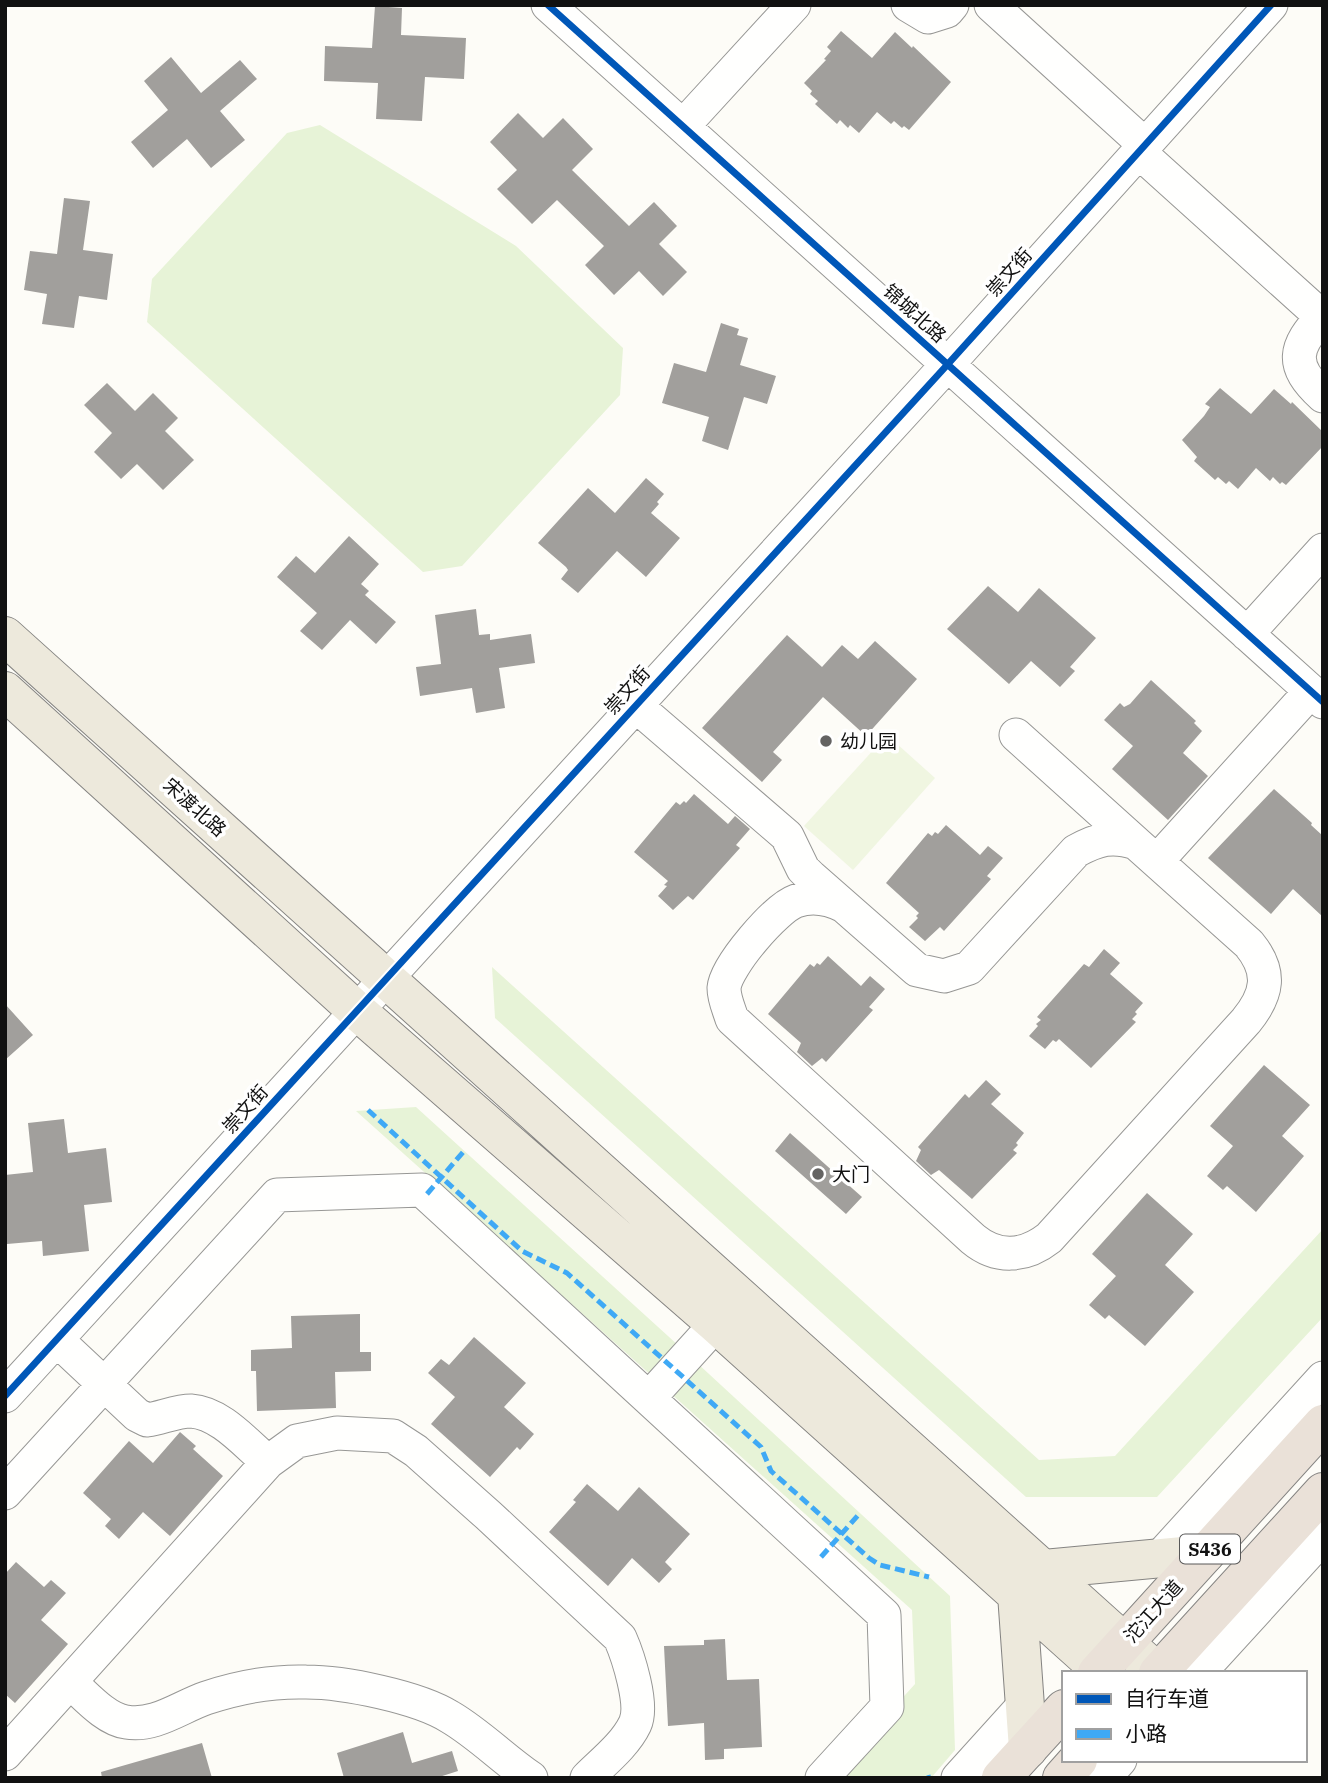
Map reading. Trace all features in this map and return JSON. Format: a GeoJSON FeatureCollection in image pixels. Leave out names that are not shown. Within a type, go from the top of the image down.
{"type":"FeatureCollection","features":[{"type":"Feature","properties":{"kind":"highway","name":"沱江大道"},"geometry":{"type":"LineString","coordinates":[[1106,1664],[1323,1424]]}},
{"type":"Feature","properties":{"kind":"highway","name":"S436"},"geometry":{"type":"LineString","coordinates":[[1160,1671],[1323,1492]]}},
{"type":"Feature","properties":{"kind":"highway"},"geometry":{"type":"LineString","coordinates":[[1001,1778],[1062,1711]]}},
{"type":"Feature","properties":{"kind":"highway"},"geometry":{"type":"LineString","coordinates":[[1062,1778],[1076,1762]]}},
{"type":"Feature","properties":{"kind":"main road","name":"宋渡北路"},"geometry":{"type":"LineString","coordinates":[[5,636],[385,979],[1030,1581]]}},
{"type":"Feature","properties":{"kind":"main road"},"geometry":{"type":"LineString","coordinates":[[5,691],[356,1010],[716,1324],[1030,1581],[1106,1664],[1146,1671]]}},
{"type":"Feature","properties":{"kind":"main road"},"geometry":{"type":"LineString","coordinates":[[1030,1581],[1159,1558],[1205,1554]]}},
{"type":"Feature","properties":{"kind":"main road"},"geometry":{"type":"LineString","coordinates":[[1028,1749],[1024,1705],[1030,1581]]}},
{"type":"Feature","properties":{"kind":"street","name":"锦城北路"},"geometry":{"type":"LineString","coordinates":[[548,5],[1317,696]]}},
{"type":"Feature","properties":{"kind":"street"},"geometry":{"type":"LineString","coordinates":[[683,127],[794,5]]}},
{"type":"Feature","properties":{"kind":"street"},"geometry":{"type":"LineString","coordinates":[[908,5],[928,17],[947,11],[952,5]]}},
{"type":"Feature","properties":{"kind":"street"},"geometry":{"type":"LineString","coordinates":[[991,5],[1322,316],[1301,343],[1299,359],[1308,382],[1323,396]]}},
{"type":"Feature","properties":{"kind":"street","name":"崇文街"},"geometry":{"type":"LineString","coordinates":[[5,1396],[948,364],[1271,5]]}},
{"type":"Feature","properties":{"kind":"street"},"geometry":{"type":"LineString","coordinates":[[1247,634],[1323,550]]}},
{"type":"Feature","properties":{"kind":"street"},"geometry":{"type":"LineString","coordinates":[[1147,852],[1317,696]]}},
{"type":"Feature","properties":{"kind":"street"},"geometry":{"type":"LineString","coordinates":[[635,705],[787,836],[798,859],[811,877],[844,906],[917,970],[944,976],[969,968],[980,958],[1076,851],[1083,838],[1086,818],[1085,809],[1075,788]]}},
{"type":"Feature","properties":{"kind":"street"},"geometry":{"type":"LineString","coordinates":[[798,859],[796,887],[783,908],[740,955],[727,975],[725,998],[733,1019],[982,1247],[1013,1254],[1027,1252],[1049,1238],[1246,1021],[1261,1001],[1265,978],[1258,955],[1249,944],[1016,734]]}},
{"type":"Feature","properties":{"kind":"street"},"geometry":{"type":"LineString","coordinates":[[1076,851],[1107,837],[1121,838],[1147,852]]}},
{"type":"Feature","properties":{"kind":"street"},"geometry":{"type":"LineString","coordinates":[[783,908],[793,902],[815,898],[824,898],[844,906]]}},
{"type":"Feature","properties":{"kind":"street"},"geometry":{"type":"LineString","coordinates":[[5,1493],[277,1195],[422,1190],[884,1615],[887,1707],[822,1778]]}},
{"type":"Feature","properties":{"kind":"street"},"geometry":{"type":"LineString","coordinates":[[649,1398],[716,1324]]}},
{"type":"Feature","properties":{"kind":"street"},"geometry":{"type":"LineString","coordinates":[[57,1340],[137,1415],[147,1420],[190,1411],[204,1415],[225,1425],[268,1462]]}},
{"type":"Feature","properties":{"kind":"street"},"geometry":{"type":"LineString","coordinates":[[1159,1558],[1323,1378]]}},
{"type":"Feature","properties":{"kind":"street"},"geometry":{"type":"LineString","coordinates":[[5,1754],[268,1462],[297,1441],[337,1433],[393,1436],[416,1451],[488,1514],[620,1638],[636,1687],[637,1722],[621,1744],[587,1778]]}},
{"type":"Feature","properties":{"kind":"street"},"geometry":{"type":"LineString","coordinates":[[1201,1671],[1323,1537]]}},
{"type":"Feature","properties":{"kind":"street"},"geometry":{"type":"LineString","coordinates":[[70,1682],[107,1713],[124,1722],[153,1721],[206,1698],[261,1683],[346,1685],[409,1700],[448,1715],[531,1778]]}},
{"type":"Feature","properties":{"kind":"street"},"geometry":{"type":"LineString","coordinates":[[958,1778],[1024,1705]]}},
{"type":"Feature","properties":{"kind":"street"},"geometry":{"type":"LineString","coordinates":[[1104,1778],[1118,1762]]}},
{"type":"Feature","properties":{"kind":"green space"},"geometry":{"type":"Polygon","coordinates":[[[320,125],[516,246],[623,348],[620,395],[462,566],[423,572],[147,322],[152,279],[287,133],[320,125]]]}},
{"type":"Feature","properties":{"kind":"green space"},"geometry":{"type":"Polygon","coordinates":[[[887,735],[935,778],[853,870],[804,826],[887,735]]]}},
{"type":"Feature","properties":{"kind":"green space"},"geometry":{"type":"Polygon","coordinates":[[[492,967],[1039,1460],[1115,1456],[1323,1229],[1323,1317],[1157,1497],[1026,1497],[495,1018],[492,967]]]}},
{"type":"Feature","properties":{"kind":"green space"},"geometry":{"type":"Polygon","coordinates":[[[416,1107],[679,1346],[653,1377],[356,1111],[416,1107]]]}},
{"type":"Feature","properties":{"kind":"green space"},"geometry":{"type":"Polygon","coordinates":[[[696,1362],[950,1596],[955,1750],[931,1778],[830,1778],[915,1684],[912,1610],[668,1391],[696,1362]]]}},
{"type":"Feature","properties":{"kind":"building"},"geometry":{"type":"Polygon","coordinates":[[[375,6],[402,8],[401,35],[466,38],[464,79],[425,77],[422,121],[376,119],[378,83],[324,81],[325,46],[372,48],[375,6]]]}},
{"type":"Feature","properties":{"kind":"building"},"geometry":{"type":"Polygon","coordinates":[[[841,31],[872,58],[895,32],[951,82],[909,130],[894,121],[891,124],[877,112],[859,133],[840,120],[837,124],[815,104],[818,101],[804,83],[826,60],[824,59],[831,51],[827,47],[841,31]]]}},
{"type":"Feature","properties":{"kind":"building"},"geometry":{"type":"Polygon","coordinates":[[[171,57],[201,93],[240,60],[257,79],[220,111],[245,140],[211,168],[187,139],[153,168],[131,142],[168,110],[144,81],[171,57]]]}},
{"type":"Feature","properties":{"kind":"building"},"geometry":{"type":"Polygon","coordinates":[[[518,113],[543,138],[563,118],[593,149],[572,170],[629,226],[654,202],[677,226],[659,244],[687,272],[663,296],[639,271],[614,295],[585,265],[604,246],[557,200],[532,224],[497,189],[517,170],[490,142],[518,113]]]}},
{"type":"Feature","properties":{"kind":"building"},"geometry":{"type":"Polygon","coordinates":[[[64,198],[90,201],[83,250],[113,254],[107,300],[79,296],[74,328],[42,324],[47,294],[24,290],[30,251],[57,254],[64,198]]]}},
{"type":"Feature","properties":{"kind":"building"},"geometry":{"type":"Polygon","coordinates":[[[721,323],[739,329],[737,335],[748,338],[740,365],[776,376],[767,404],[744,397],[728,450],[702,441],[709,417],[662,403],[674,363],[706,372],[721,323]]]}},
{"type":"Feature","properties":{"kind":"building"},"geometry":{"type":"Polygon","coordinates":[[[107,383],[135,411],[153,393],[178,418],[165,431],[194,460],[163,490],[137,464],[121,479],[94,452],[112,433],[84,405],[107,383]]]}},
{"type":"Feature","properties":{"kind":"building"},"geometry":{"type":"Polygon","coordinates":[[[1220,388],[1251,414],[1274,389],[1291,404],[1292,402],[1323,432],[1323,446],[1286,485],[1282,482],[1280,484],[1273,477],[1270,481],[1256,468],[1238,489],[1229,481],[1226,484],[1218,477],[1215,480],[1194,461],[1197,457],[1182,440],[1204,416],[1210,407],[1205,404],[1220,388]]]}},
{"type":"Feature","properties":{"kind":"building"},"geometry":{"type":"Polygon","coordinates":[[[646,478],[664,494],[651,513],[680,538],[646,577],[617,551],[578,593],[561,579],[568,570],[566,567],[538,543],[588,488],[615,513],[646,478]]]}},
{"type":"Feature","properties":{"kind":"building"},"geometry":{"type":"Polygon","coordinates":[[[349,536],[379,564],[361,584],[369,591],[365,595],[396,622],[376,644],[350,620],[322,650],[300,631],[317,613],[277,577],[296,556],[315,573],[349,536]]]}},
{"type":"Feature","properties":{"kind":"building"},"geometry":{"type":"Polygon","coordinates":[[[988,586],[1018,612],[1039,588],[1096,638],[1070,667],[1075,671],[1060,687],[1031,661],[1009,684],[947,629],[988,586]]]}},
{"type":"Feature","properties":{"kind":"building"},"geometry":{"type":"Polygon","coordinates":[[[476,609],[479,635],[490,634],[490,640],[531,634],[535,663],[499,668],[505,708],[476,713],[472,688],[420,696],[416,667],[441,664],[435,615],[476,609]]]}},
{"type":"Feature","properties":{"kind":"building"},"geometry":{"type":"Polygon","coordinates":[[[787,635],[822,667],[842,645],[858,659],[875,641],[917,679],[866,736],[823,697],[773,752],[782,760],[762,782],[702,728],[787,635]]]}},
{"type":"Feature","properties":{"kind":"building"},"geometry":{"type":"Polygon","coordinates":[[[1151,680],[1196,721],[1194,723],[1202,731],[1183,753],[1208,776],[1168,820],[1112,769],[1133,746],[1104,720],[1120,703],[1124,707],[1130,704],[1151,680]]]}},
{"type":"Feature","properties":{"kind":"building"},"geometry":{"type":"Polygon","coordinates":[[[1274,789],[1323,836],[1323,917],[1293,889],[1271,914],[1208,858],[1274,789]]]}},
{"type":"Feature","properties":{"kind":"building"},"geometry":{"type":"Polygon","coordinates":[[[694,794],[728,824],[735,816],[750,829],[736,845],[740,848],[693,900],[688,896],[673,910],[658,896],[668,881],[634,852],[676,802],[680,805],[684,801],[686,803],[694,794]]]}},
{"type":"Feature","properties":{"kind":"building"},"geometry":{"type":"Polygon","coordinates":[[[946,825],[980,855],[988,846],[1003,858],[987,876],[991,879],[944,931],[940,927],[925,941],[909,927],[919,913],[886,883],[928,833],[932,836],[935,832],[938,834],[946,825]]]}},
{"type":"Feature","properties":{"kind":"building"},"geometry":{"type":"Polygon","coordinates":[[[1104,949],[1120,963],[1110,974],[1143,1003],[1132,1019],[1136,1022],[1091,1068],[1059,1039],[1056,1042],[1053,1040],[1045,1049],[1029,1036],[1041,1020],[1037,1017],[1084,964],[1089,967],[1104,949]]]}},
{"type":"Feature","properties":{"kind":"building"},"geometry":{"type":"Polygon","coordinates":[[[828,956],[861,986],[870,976],[885,989],[869,1007],[873,1010],[826,1062],[822,1058],[812,1066],[797,1052],[801,1043],[768,1014],[810,964],[814,967],[817,963],[820,965],[828,956]]]}},
{"type":"Feature","properties":{"kind":"building"},"geometry":{"type":"Polygon","coordinates":[[[5,1004],[33,1035],[5,1060],[5,1004]]]}},
{"type":"Feature","properties":{"kind":"building"},"geometry":{"type":"Polygon","coordinates":[[[1264,1065],[1310,1105],[1282,1136],[1304,1156],[1256,1212],[1227,1186],[1223,1190],[1207,1176],[1233,1146],[1210,1126],[1264,1065]]]}},
{"type":"Feature","properties":{"kind":"building"},"geometry":{"type":"Polygon","coordinates":[[[986,1080],[1001,1094],[991,1104],[1024,1133],[1013,1150],[1017,1153],[972,1199],[939,1170],[931,1175],[916,1161],[921,1150],[918,1147],[965,1094],[969,1098],[986,1080]]]}},
{"type":"Feature","properties":{"kind":"building"},"geometry":{"type":"Polygon","coordinates":[[[64,1119],[68,1153],[106,1148],[112,1202],[84,1205],[89,1251],[43,1256],[42,1241],[7,1244],[5,1175],[33,1172],[28,1123],[64,1119]]]}},
{"type":"Feature","properties":{"kind":"building","name":"大门"},"geometry":{"type":"Polygon","coordinates":[[[790,1133],[862,1197],[846,1214],[775,1151],[790,1133]]]}},
{"type":"Feature","properties":{"kind":"building"},"geometry":{"type":"Polygon","coordinates":[[[1147,1193],[1193,1234],[1165,1265],[1194,1292],[1145,1346],[1109,1315],[1105,1319],[1089,1305],[1116,1276],[1092,1254],[1147,1193]]]}},
{"type":"Feature","properties":{"kind":"building"},"geometry":{"type":"Polygon","coordinates":[[[360,1314],[360,1352],[371,1352],[371,1371],[335,1372],[336,1408],[257,1411],[256,1371],[251,1371],[251,1350],[292,1348],[291,1316],[360,1314]]]}},
{"type":"Feature","properties":{"kind":"building"},"geometry":{"type":"Polygon","coordinates":[[[474,1337],[526,1383],[504,1407],[534,1434],[520,1450],[517,1447],[490,1477],[431,1424],[455,1397],[428,1373],[441,1359],[449,1365],[474,1337]]]}},
{"type":"Feature","properties":{"kind":"building"},"geometry":{"type":"Polygon","coordinates":[[[180,1432],[196,1446],[193,1449],[223,1476],[170,1536],[143,1512],[119,1539],[105,1526],[111,1519],[83,1493],[129,1441],[153,1463],[180,1432]]]}},
{"type":"Feature","properties":{"kind":"building"},"geometry":{"type":"Polygon","coordinates":[[[587,1484],[618,1511],[639,1487],[690,1534],[665,1562],[672,1569],[659,1583],[632,1558],[608,1586],[549,1532],[576,1502],[573,1500],[587,1484]]]}},
{"type":"Feature","properties":{"kind":"building"},"geometry":{"type":"Polygon","coordinates":[[[16,1562],[44,1587],[51,1580],[66,1593],[41,1620],[68,1644],[15,1703],[5,1694],[5,1574],[16,1562]]]}},
{"type":"Feature","properties":{"kind":"building"},"geometry":{"type":"Polygon","coordinates":[[[725,1639],[727,1680],[759,1679],[762,1747],[724,1749],[724,1759],[705,1760],[704,1723],[668,1726],[664,1646],[704,1645],[704,1640],[725,1639]]]}},
{"type":"Feature","properties":{"kind":"building"},"geometry":{"type":"Polygon","coordinates":[[[403,1732],[412,1763],[452,1751],[458,1771],[436,1778],[344,1778],[337,1753],[403,1732]]]}},
{"type":"Feature","properties":{"kind":"building"},"geometry":{"type":"Polygon","coordinates":[[[202,1743],[212,1778],[102,1778],[101,1772],[202,1743]]]}},
{"type":"Feature","properties":{"kind":"marked path"},"geometry":{"type":"LineString","coordinates":[[368,1110],[522,1251],[567,1273],[761,1447],[771,1471],[869,1558],[880,1565],[929,1577]]}},
{"type":"Feature","properties":{"kind":"marked path"},"geometry":{"type":"LineString","coordinates":[[427,1194],[464,1151]]}},
{"type":"Feature","properties":{"kind":"marked path"},"geometry":{"type":"LineString","coordinates":[[821,1557],[860,1513]]}},
{"type":"Feature","properties":{"kind":"marked path"},"geometry":{"type":"LineString","coordinates":[[927,1778],[931,1777]]}},
{"type":"Feature","properties":{"kind":"cycle path"},"geometry":{"type":"LineString","coordinates":[[548,5],[1323,702]]}},
{"type":"Feature","properties":{"kind":"cycle path"},"geometry":{"type":"LineString","coordinates":[[5,1396],[948,364],[1271,5]]}},
{"type":"Feature","properties":{"kind":"place","name":"幼儿园"},"geometry":{"type":"Point","coordinates":[826,741]}},
{"type":"Feature","properties":{"kind":"place","name":"大门"},"geometry":{"type":"Point","coordinates":[818,1174]}}]}
